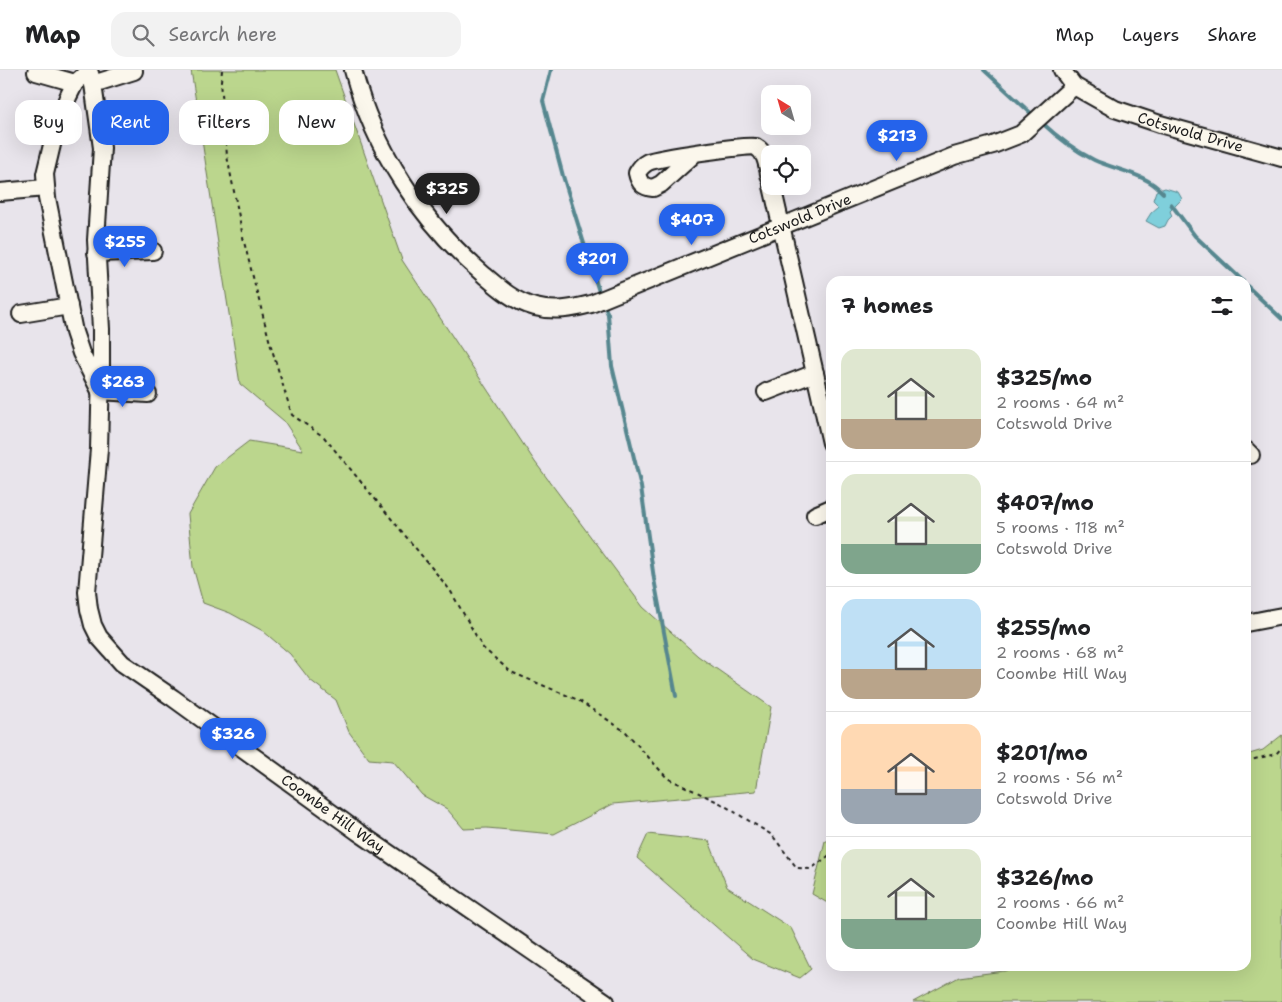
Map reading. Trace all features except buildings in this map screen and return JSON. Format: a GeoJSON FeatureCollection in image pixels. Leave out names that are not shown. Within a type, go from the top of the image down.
{"type":"FeatureCollection","features":[{"type":"Feature","properties":{"kind":"street","name":"Cotswold Drive"},"geometry":{"type":"LineString","coordinates":[[353,70],[358,90],[372,126],[408,192],[464,258],[509,296],[528,305],[545,309],[571,309],[591,304],[954,156],[1010,139],[1029,127],[1052,108],[1074,86],[1116,109],[1160,124],[1282,158]]}},
{"type":"Feature","properties":{"kind":"street"},"geometry":{"type":"LineString","coordinates":[[1062,70],[1074,86]]}},
{"type":"Feature","properties":{"kind":"street","name":"Coombe Hill Way"},"geometry":{"type":"LineString","coordinates":[[100,391],[78,344],[46,188],[45,174],[56,128],[75,84],[90,75],[134,71]]}},
{"type":"Feature","properties":{"kind":"street"},"geometry":{"type":"LineString","coordinates":[[36,72],[75,84]]}},
{"type":"Feature","properties":{"kind":"street","name":"Coombe Hill Way"},"geometry":{"type":"LineString","coordinates":[[90,75],[102,148],[96,253],[101,338],[99,449],[87,592],[88,609],[93,626],[99,637],[122,663],[358,832],[606,1002]]}},
{"type":"Feature","properties":{"kind":"street"},"geometry":{"type":"LineString","coordinates":[[692,155],[753,146],[761,151]]}},
{"type":"Feature","properties":{"kind":"street"},"geometry":{"type":"LineString","coordinates":[[0,192],[46,188]]}},
{"type":"Feature","properties":{"kind":"street"},"geometry":{"type":"LineString","coordinates":[[774,195],[821,379],[826,410]]}},
{"type":"Feature","properties":{"kind":"street"},"geometry":{"type":"LineString","coordinates":[[96,253],[152,252]]}},
{"type":"Feature","properties":{"kind":"street"},"geometry":{"type":"LineString","coordinates":[[21,314],[69,306]]}},
{"type":"Feature","properties":{"kind":"street"},"geometry":{"type":"LineString","coordinates":[[78,344],[91,345],[101,338]]}},
{"type":"Feature","properties":{"kind":"street"},"geometry":{"type":"LineString","coordinates":[[766,392],[821,379]]}},
{"type":"Feature","properties":{"kind":"street"},"geometry":{"type":"LineString","coordinates":[[100,391],[148,394]]}},
{"type":"Feature","properties":{"kind":"street"},"geometry":{"type":"LineString","coordinates":[[814,515],[826,510]]}},
{"type":"Feature","properties":{"kind":"street"},"geometry":{"type":"LineString","coordinates":[[1251,622],[1282,616]]}},
{"type":"Feature","properties":{"kind":"path"},"geometry":{"type":"LineString","coordinates":[[222,70],[221,81],[227,156],[244,242],[270,343],[292,415],[324,437],[450,590],[483,648],[511,672],[578,700],[626,732],[667,778],[720,803],[772,835],[797,868],[811,869],[826,858]]}},
{"type":"Feature","properties":{"kind":"path"},"geometry":{"type":"LineString","coordinates":[[1251,760],[1276,754],[1282,747]]}},
{"type":"Feature","properties":{"kind":"green space"},"geometry":{"type":"Polygon","coordinates":[[[191,70],[335,70],[346,100],[279,100],[279,145],[354,145],[354,124],[402,260],[535,462],[643,607],[698,656],[771,707],[756,791],[613,804],[554,834],[487,828],[464,829],[447,809],[422,795],[393,761],[369,759],[349,732],[336,700],[310,680],[290,654],[263,631],[230,613],[203,603],[193,567],[188,514],[215,467],[249,441],[303,450],[284,421],[240,384],[203,145],[269,145],[269,100],[196,100],[191,70]]]}},
{"type":"Feature","properties":{"kind":"green space"},"geometry":{"type":"Polygon","coordinates":[[[1282,735],[1282,1002],[913,1002],[959,977],[1004,971],[1251,971],[1251,754],[1263,750],[1282,735]]]}},
{"type":"Feature","properties":{"kind":"green space"},"geometry":{"type":"Polygon","coordinates":[[[648,834],[709,841],[727,887],[791,928],[811,969],[800,978],[753,959],[637,858],[648,834]]]}},
{"type":"Feature","properties":{"kind":"green space"},"geometry":{"type":"Polygon","coordinates":[[[825,841],[826,841],[826,902],[812,894],[825,841]]]}},
{"type":"Feature","properties":{"kind":"water"},"geometry":{"type":"Polygon","coordinates":[[[1165,188],[1178,192],[1182,199],[1170,211],[1172,216],[1165,226],[1159,228],[1146,221],[1159,206],[1153,200],[1156,191],[1165,188]]]}},
{"type":"Feature","properties":{"kind":"waterway"},"geometry":{"type":"LineString","coordinates":[[551,70],[543,101],[563,176],[600,295]]}},
{"type":"Feature","properties":{"kind":"waterway"},"geometry":{"type":"LineString","coordinates":[[984,70],[1035,117]]}},
{"type":"Feature","properties":{"kind":"waterway"},"geometry":{"type":"LineString","coordinates":[[1040,121],[1052,132],[1087,156],[1139,176],[1156,186],[1163,193]]}},
{"type":"Feature","properties":{"kind":"waterway"},"geometry":{"type":"LineString","coordinates":[[1171,204],[1195,236],[1238,276]]}},
{"type":"Feature","properties":{"kind":"waterway"},"geometry":{"type":"LineString","coordinates":[[1251,290],[1282,319]]}},
{"type":"Feature","properties":{"kind":"waterway"},"geometry":{"type":"LineString","coordinates":[[603,303],[608,314],[612,366],[641,487],[654,579],[676,696]]}}]}
